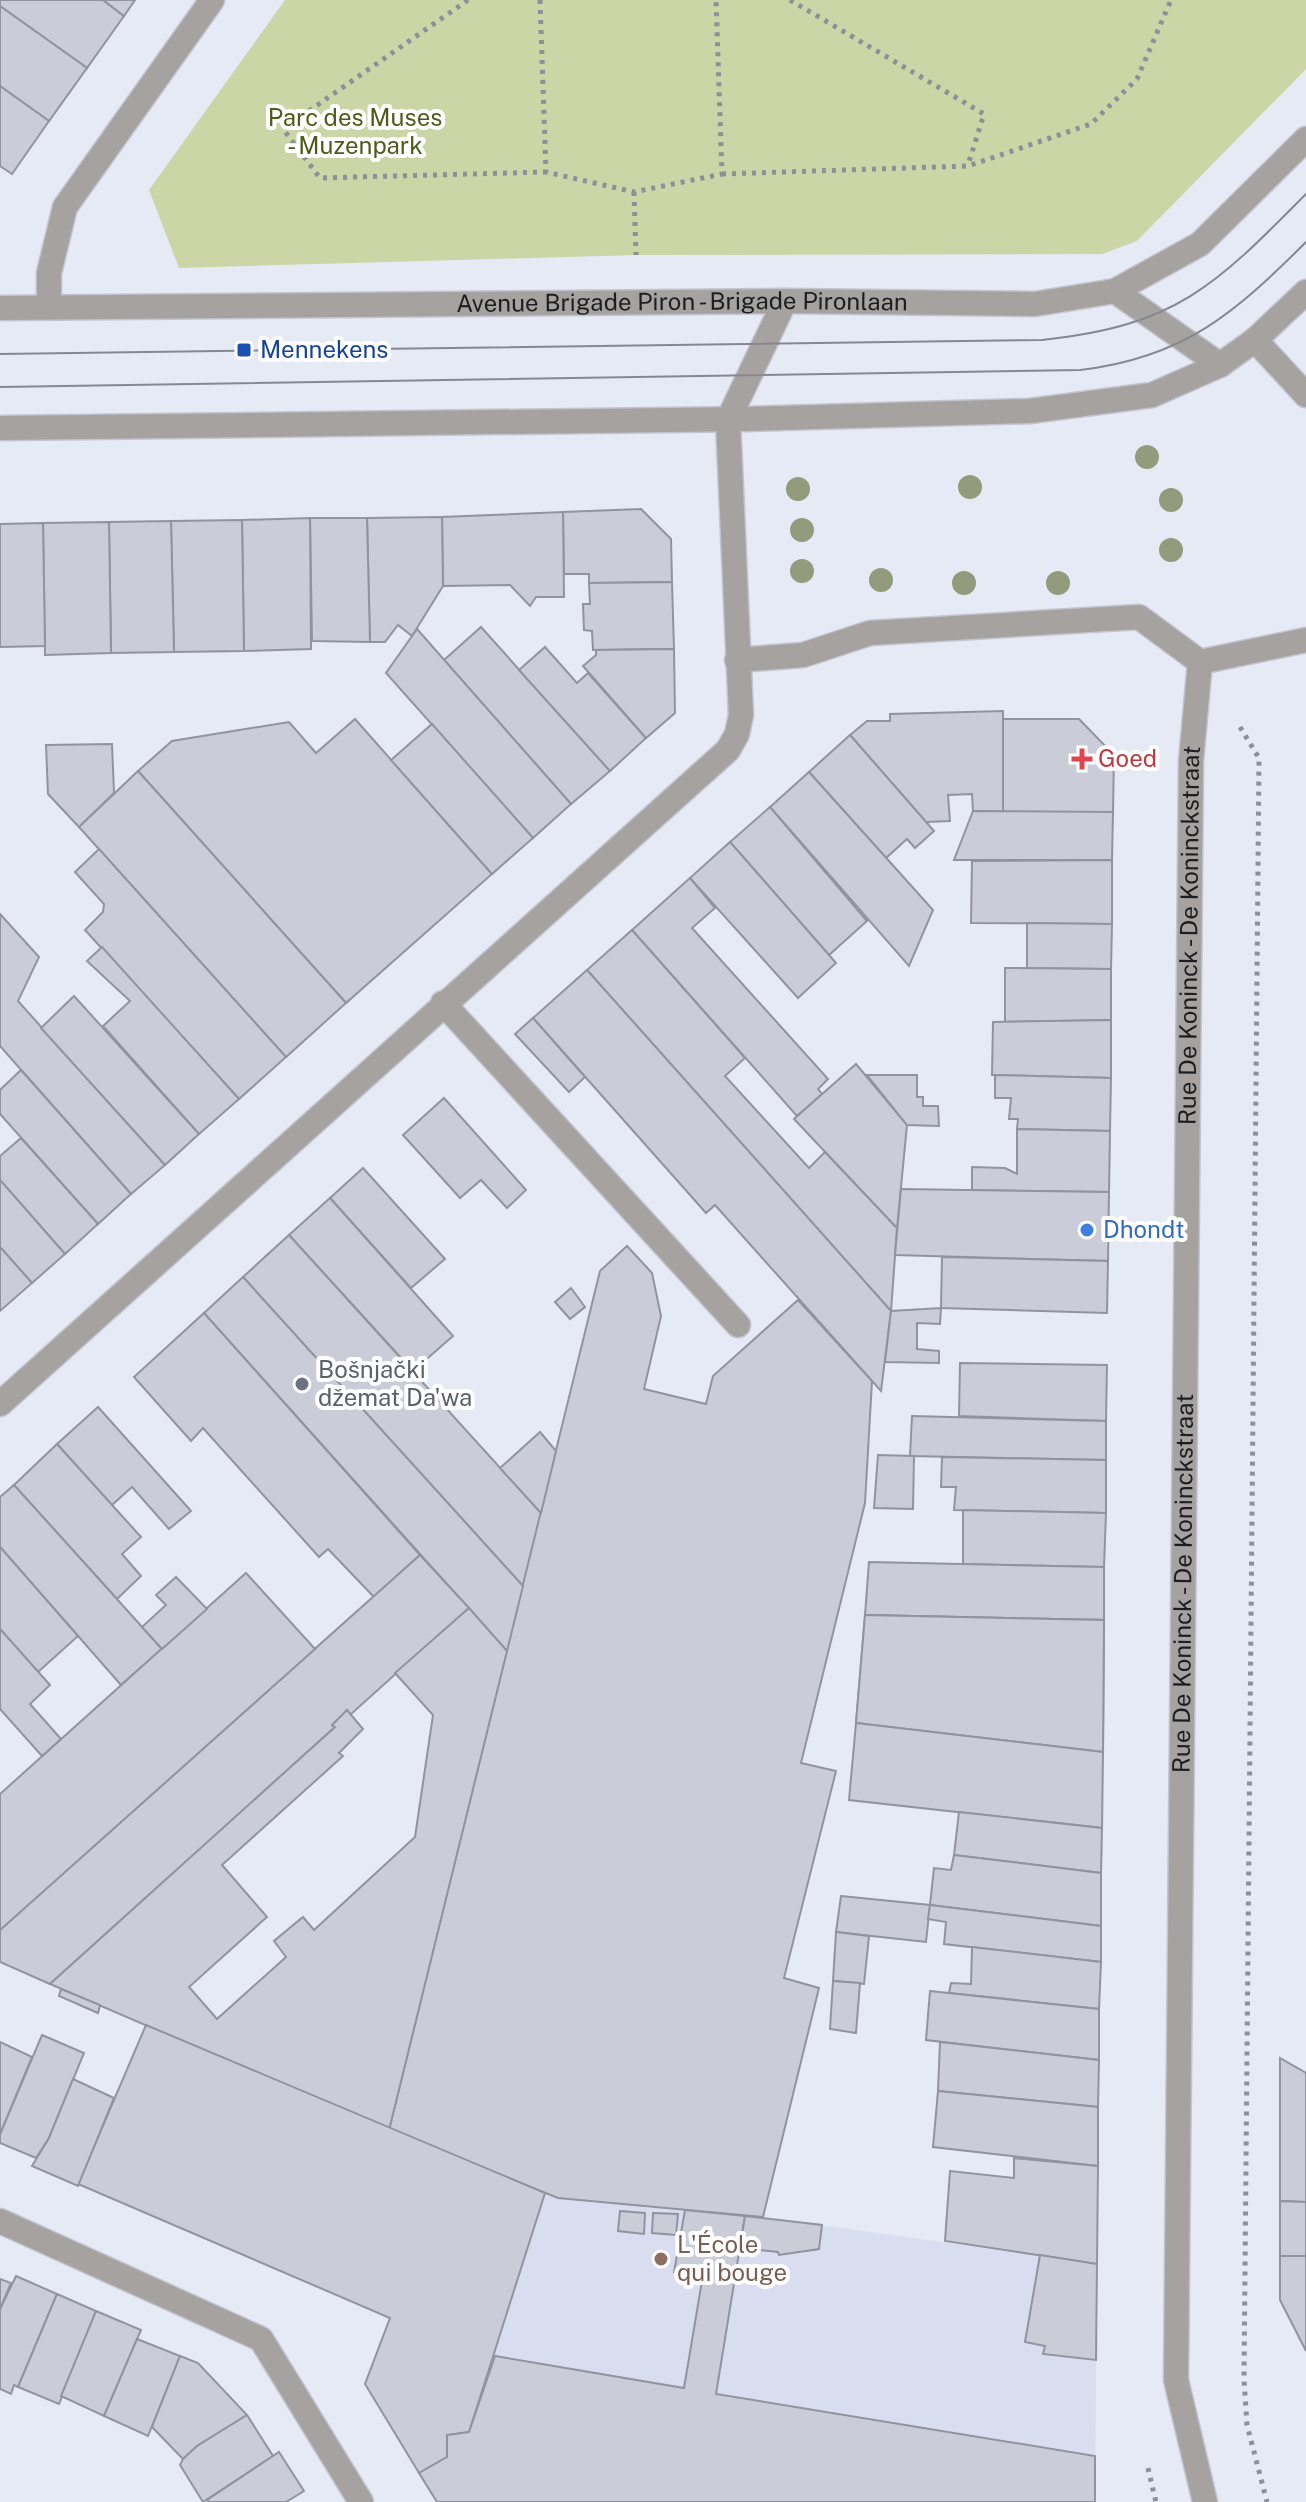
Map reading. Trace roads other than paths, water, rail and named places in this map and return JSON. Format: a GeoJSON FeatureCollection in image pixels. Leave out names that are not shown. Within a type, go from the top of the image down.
{"type":"FeatureCollection","features":[{"type":"Feature","properties":{"kind":"street"},"geometry":{"type":"LineString","coordinates":[[49,307],[49,273],[65,207],[212,0]]}},
{"type":"Feature","properties":{"kind":"street","name":"Avenue Brigade Piron - Brigade Pironlaan"},"geometry":{"type":"LineString","coordinates":[[0,308],[785,301],[1035,304],[1115,291],[1200,244],[1306,139]]}},
{"type":"Feature","properties":{"kind":"street"},"geometry":{"type":"LineString","coordinates":[[1115,291],[1220,365]]}},
{"type":"Feature","properties":{"kind":"street"},"geometry":{"type":"LineString","coordinates":[[0,428],[728,420],[1030,411],[1152,395],[1220,365],[1255,340],[1306,292]]}},
{"type":"Feature","properties":{"kind":"street"},"geometry":{"type":"LineString","coordinates":[[0,1404],[728,750],[737,734],[741,715],[728,420],[785,301]]}},
{"type":"Feature","properties":{"kind":"street"},"geometry":{"type":"LineString","coordinates":[[1255,340],[1306,395]]}},
{"type":"Feature","properties":{"kind":"street"},"geometry":{"type":"LineString","coordinates":[[737,660],[803,655],[870,633],[1139,617],[1200,662],[1306,640]]}},
{"type":"Feature","properties":{"kind":"street","name":"Rue De Koninck - De Koninckstraat"},"geometry":{"type":"LineString","coordinates":[[1200,662],[1191,761],[1176,2380],[1205,2502]]}},
{"type":"Feature","properties":{"kind":"street"},"geometry":{"type":"LineString","coordinates":[[443,1003],[738,1325]]}},
{"type":"Feature","properties":{"kind":"street"},"geometry":{"type":"LineString","coordinates":[[0,2221],[261,2339],[361,2502]]}},
{"type":"Feature","properties":{"kind":"tram line"},"geometry":{"type":"LineString","coordinates":[[0,354],[1042,340],[1127,324],[1160,312],[1190,296],[1245,254],[1306,194]]}},
{"type":"Feature","properties":{"kind":"tram line"},"geometry":{"type":"LineString","coordinates":[[0,387],[1080,370],[1149,355],[1205,328],[1231,311],[1306,242]]}},
{"type":"Feature","properties":{"kind":"place","name":"Mennekens"},"geometry":{"type":"Point","coordinates":[244,350]}},
{"type":"Feature","properties":{"kind":"place","name":"Goed"},"geometry":{"type":"Point","coordinates":[1082,759]}},
{"type":"Feature","properties":{"kind":"place","name":"Dhondt"},"geometry":{"type":"Point","coordinates":[1087,1230]}},
{"type":"Feature","properties":{"kind":"place","name":"Bošnjački džemat Da'wa"},"geometry":{"type":"Point","coordinates":[302,1384]}},
{"type":"Feature","properties":{"kind":"place","name":"L'École qui bouge"},"geometry":{"type":"Point","coordinates":[661,2259]}},
{"type":"Feature","properties":{"kind":"park label","name":"Parc des Muses - Muzenpark"},"geometry":{"type":"Point","coordinates":[355,132]}}]}
